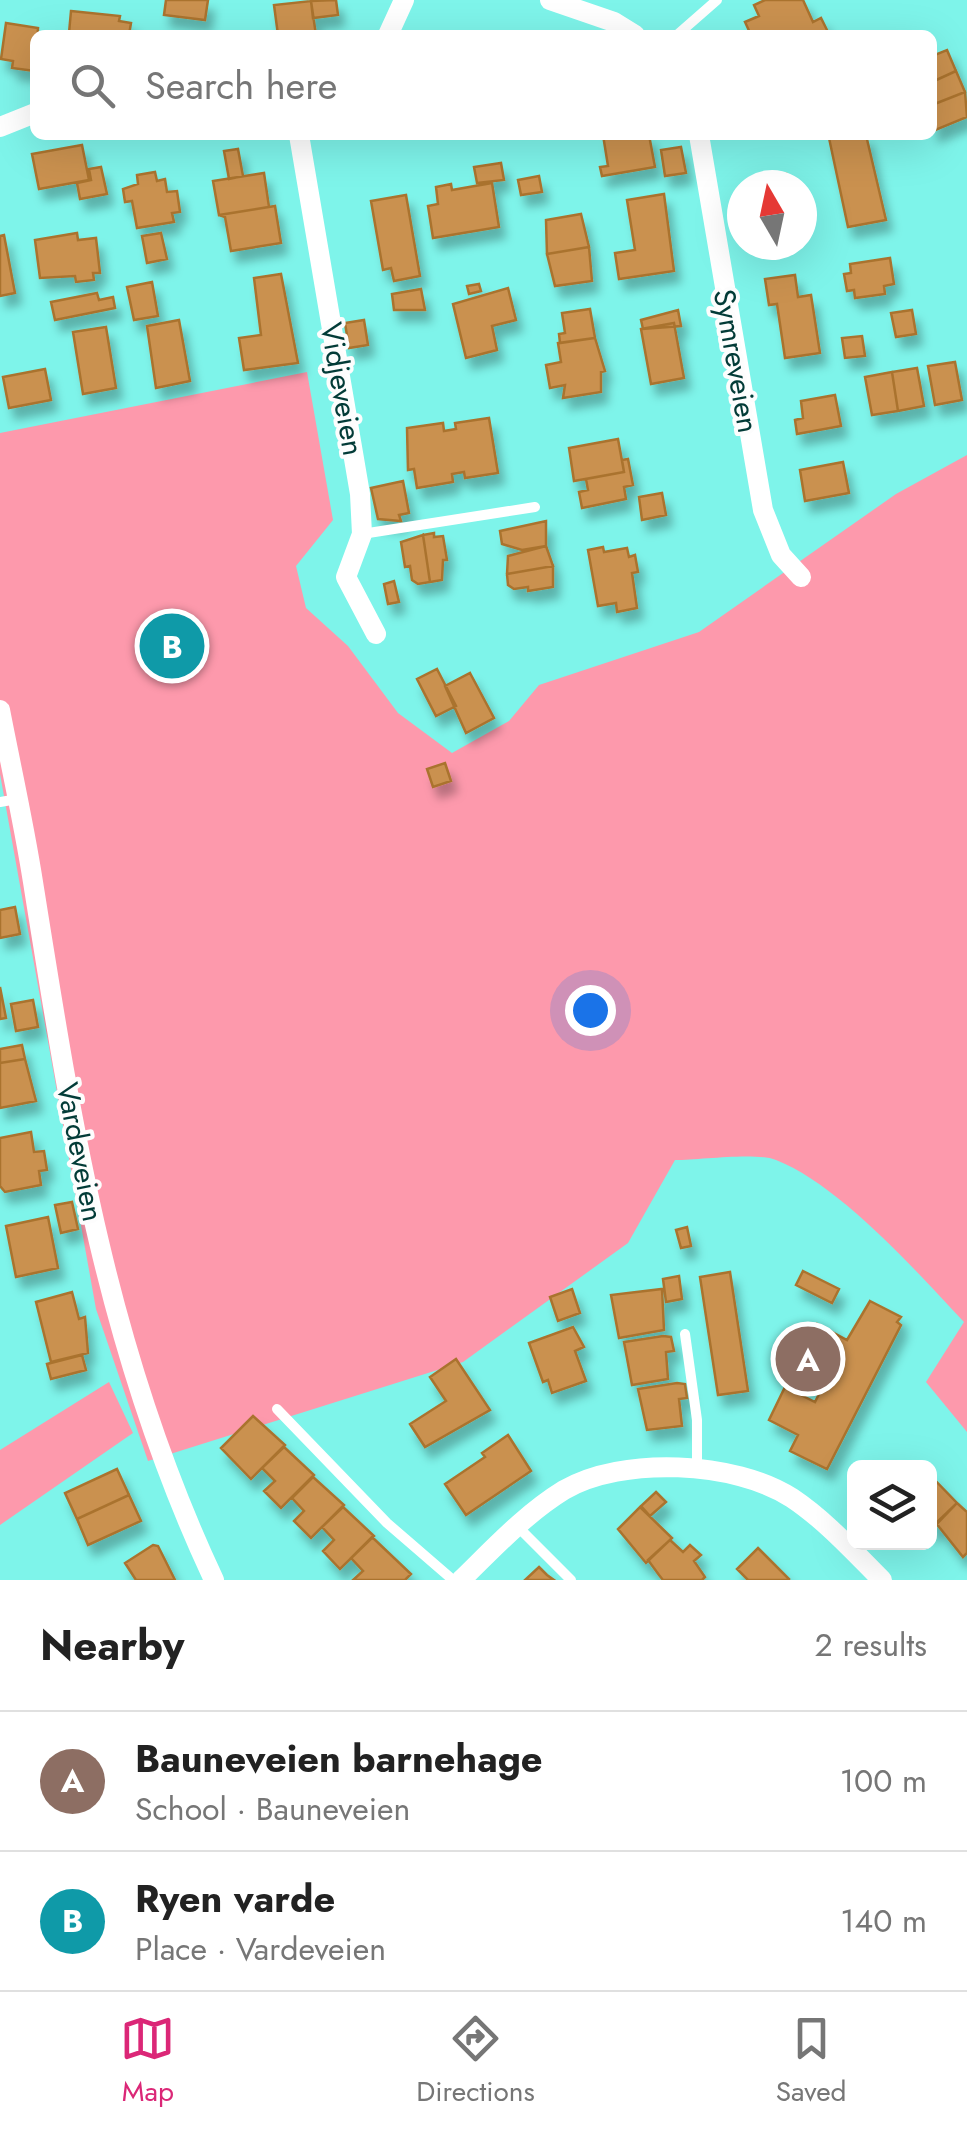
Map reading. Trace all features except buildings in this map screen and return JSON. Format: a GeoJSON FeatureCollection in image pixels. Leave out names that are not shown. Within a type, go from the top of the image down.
{"type":"FeatureCollection","features":[{"type":"Feature","properties":{"kind":"street"},"geometry":{"type":"LineString","coordinates":[[390,30],[404,0]]}},
{"type":"Feature","properties":{"kind":"street"},"geometry":{"type":"LineString","coordinates":[[550,0],[627,30]]}},
{"type":"Feature","properties":{"kind":"street"},"geometry":{"type":"LineString","coordinates":[[0,126],[30,115]]}},
{"type":"Feature","properties":{"kind":"street","name":"Vidjeveien"},"geometry":{"type":"LineString","coordinates":[[300,140],[360,494],[362,534],[346,578],[376,634]]}},
{"type":"Feature","properties":{"kind":"street","name":"Symreveien"},"geometry":{"type":"LineString","coordinates":[[700,140],[763,510],[781,555],[802,577]]}},
{"type":"Feature","properties":{"kind":"street","name":"Vardeveien"},"geometry":{"type":"LineString","coordinates":[[0,710],[8,801],[119,1331],[178,1503],[214,1580]]}},
{"type":"Feature","properties":{"kind":"street"},"geometry":{"type":"LineString","coordinates":[[460,1580],[517,1526],[564,1490],[593,1477],[644,1467],[697,1469],[787,1495],[882,1580]]}},
{"type":"Feature","properties":{"kind":"lane"},"geometry":{"type":"LineString","coordinates":[[683,30],[717,0]]}},
{"type":"Feature","properties":{"kind":"lane"},"geometry":{"type":"LineString","coordinates":[[362,534],[535,506]]}},
{"type":"Feature","properties":{"kind":"lane"},"geometry":{"type":"LineString","coordinates":[[685,1334],[698,1420],[697,1469]]}},
{"type":"Feature","properties":{"kind":"lane"},"geometry":{"type":"LineString","coordinates":[[278,1408],[386,1523],[453,1580]]}},
{"type":"Feature","properties":{"kind":"lane"},"geometry":{"type":"LineString","coordinates":[[517,1526],[571,1580]]}},
{"type":"Feature","properties":{"kind":"shaded area"},"geometry":{"type":"Polygon","coordinates":[[[307,372],[333,520],[296,566],[306,608],[348,646],[398,713],[452,753],[509,721],[539,685],[699,632],[896,494],[967,455],[967,1432],[926,1382],[964,1322],[876,1232],[826,1189],[776,1160],[741,1156],[675,1160],[628,1243],[463,1362],[148,1461],[96,1309],[0,774],[0,433],[307,372]]]}},
{"type":"Feature","properties":{"kind":"shaded area"},"geometry":{"type":"Polygon","coordinates":[[[109,1382],[133,1433],[0,1525],[0,1450],[109,1382]]]}},
{"type":"Feature","properties":{"kind":"place","name":"Ryen varde"},"geometry":{"type":"Point","coordinates":[172,646]}},
{"type":"Feature","properties":{"kind":"place","name":"Bauneveien barnehage"},"geometry":{"type":"Point","coordinates":[808,1359]}}]}
